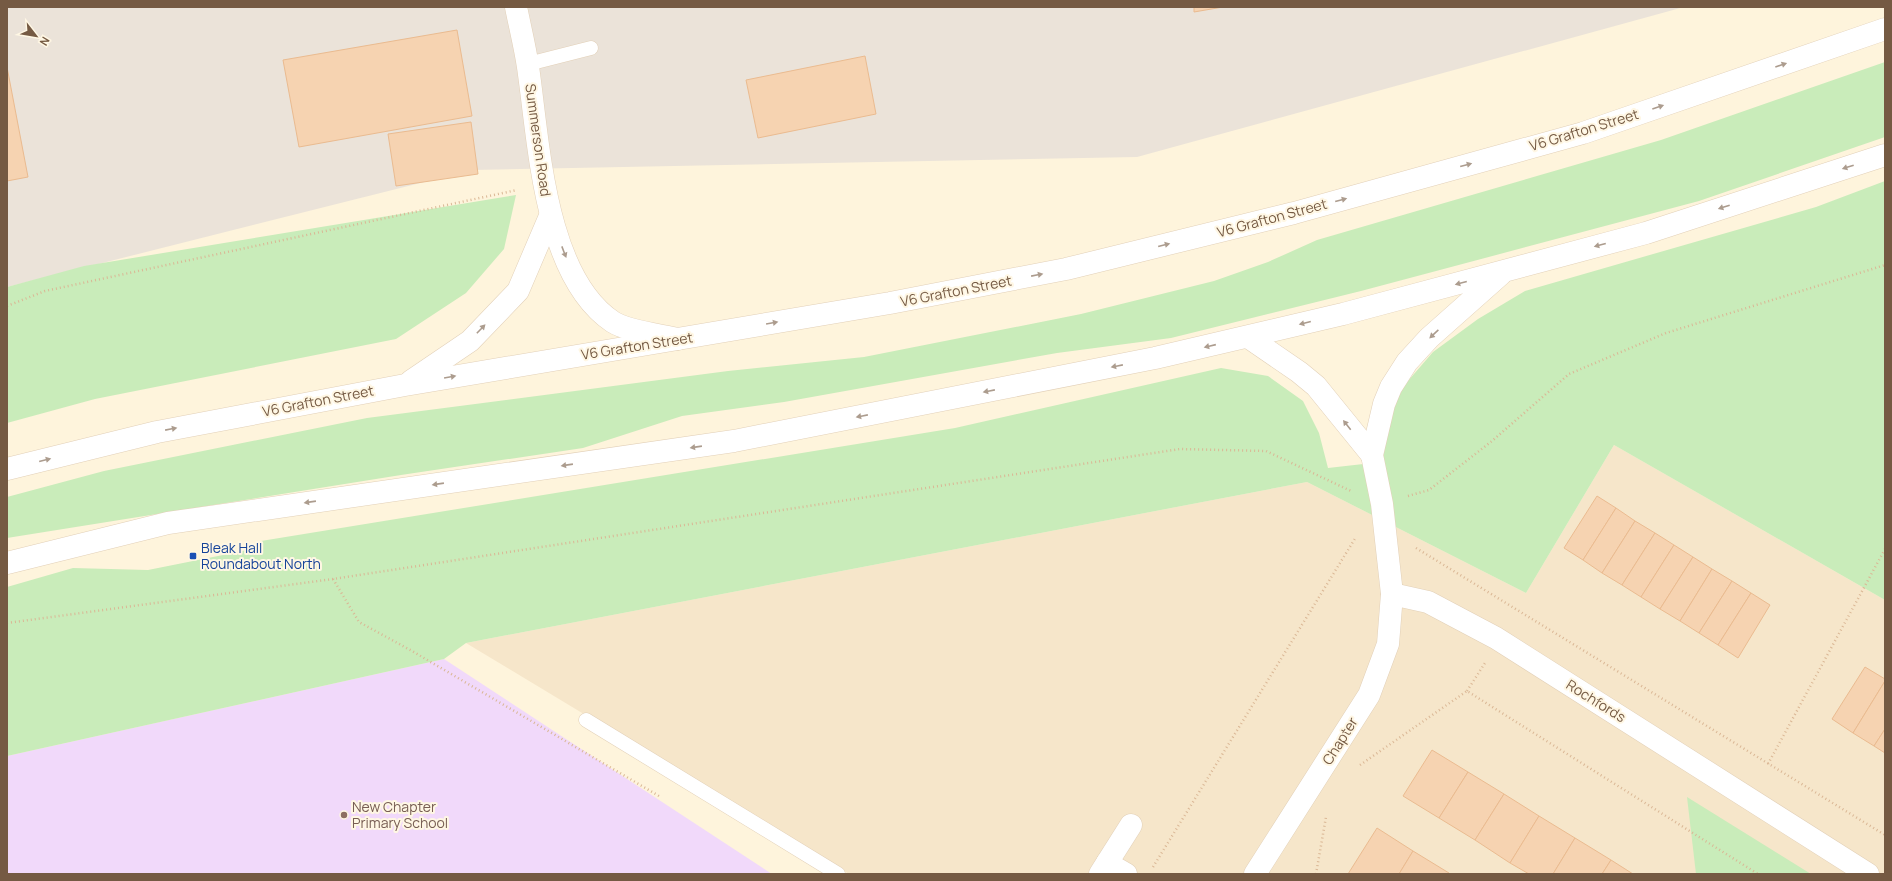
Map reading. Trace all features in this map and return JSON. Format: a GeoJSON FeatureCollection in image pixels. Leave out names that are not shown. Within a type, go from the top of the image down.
{"type":"FeatureCollection","features":[{"type":"Feature","properties":{"kind":"street","name":"Summerson Road"},"geometry":{"type":"LineString","coordinates":[[516,7],[528,64],[544,184],[550,216],[572,274],[587,299],[614,323],[639,331],[678,339]]}},
{"type":"Feature","properties":{"kind":"street","name":"V6 Grafton Street"},"geometry":{"type":"LineString","coordinates":[[7,469],[157,432],[405,385],[883,305],[1066,270],[1294,213],[1583,133],[1885,29]]}},
{"type":"Feature","properties":{"kind":"street"},"geometry":{"type":"LineString","coordinates":[[7,563],[168,523],[734,441],[1147,360],[1343,314],[1646,233],[1885,155]]}},
{"type":"Feature","properties":{"kind":"street"},"geometry":{"type":"LineString","coordinates":[[405,385],[470,341],[518,291],[550,216]]}},
{"type":"Feature","properties":{"kind":"street"},"geometry":{"type":"LineString","coordinates":[[1392,594],[1382,504],[1372,454],[1384,404],[1391,388],[1407,362],[1429,338],[1505,271]]}},
{"type":"Feature","properties":{"kind":"street"},"geometry":{"type":"LineString","coordinates":[[1248,337],[1299,372],[1316,386],[1372,454]]}},
{"type":"Feature","properties":{"kind":"street","name":"Chapter"},"geometry":{"type":"LineString","coordinates":[[1255,874],[1369,695],[1388,644],[1392,594]]}},
{"type":"Feature","properties":{"kind":"street","name":"Rochfords"},"geometry":{"type":"LineString","coordinates":[[1392,594],[1428,602],[1500,640],[1868,874]]}},
{"type":"Feature","properties":{"kind":"street"},"geometry":{"type":"LineString","coordinates":[[1111,870],[1131,825]]}},
{"type":"Feature","properties":{"kind":"lane","name":"Summerson Road"},"geometry":{"type":"LineString","coordinates":[[528,64],[591,48]]}},
{"type":"Feature","properties":{"kind":"lane"},"geometry":{"type":"LineString","coordinates":[[586,720],[838,874]]}},
{"type":"Feature","properties":{"kind":"path"},"geometry":{"type":"LineString","coordinates":[[7,306],[45,292],[544,184]]}},
{"type":"Feature","properties":{"kind":"path"},"geometry":{"type":"LineString","coordinates":[[1149,874],[1349,547],[1382,504],[1429,490],[1492,441],[1569,374],[1666,333],[1885,265]]}},
{"type":"Feature","properties":{"kind":"path"},"geometry":{"type":"LineString","coordinates":[[7,623],[332,579],[1180,449],[1266,452],[1382,504]]}},
{"type":"Feature","properties":{"kind":"path"},"geometry":{"type":"LineString","coordinates":[[1384,529],[1885,835]]}},
{"type":"Feature","properties":{"kind":"path"},"geometry":{"type":"LineString","coordinates":[[1768,764],[1885,549]]}},
{"type":"Feature","properties":{"kind":"path"},"geometry":{"type":"LineString","coordinates":[[332,579],[359,622],[419,655],[662,797]]}},
{"type":"Feature","properties":{"kind":"path"},"geometry":{"type":"LineString","coordinates":[[1358,766],[1467,691],[1758,874]]}},
{"type":"Feature","properties":{"kind":"path"},"geometry":{"type":"LineString","coordinates":[[1316,874],[1327,814]]}},
{"type":"Feature","properties":{"kind":"shaded area"},"geometry":{"type":"Polygon","coordinates":[[[7,7],[1684,7],[1137,157],[472,170],[7,287],[7,7]]]}},
{"type":"Feature","properties":{"kind":"shaded area"},"geometry":{"type":"Polygon","coordinates":[[[1614,445],[1885,600],[1885,874],[849,874],[466,643],[1307,482],[1526,593],[1614,445]]]}},
{"type":"Feature","properties":{"kind":"shaded area","name":"New Chapter Primary School"},"geometry":{"type":"Polygon","coordinates":[[[444,659],[772,874],[7,874],[7,756],[444,659]]]}},
{"type":"Feature","properties":{"kind":"green space"},"geometry":{"type":"Polygon","coordinates":[[[1885,62],[1885,137],[1699,201],[1361,291],[1171,338],[1057,353],[784,402],[682,416],[583,448],[401,475],[7,538],[7,497],[104,471],[367,418],[728,371],[864,357],[1081,314],[1214,281],[1268,262],[1317,240],[1661,140],[1885,62]]]}},
{"type":"Feature","properties":{"kind":"green space"},"geometry":{"type":"Polygon","coordinates":[[[1885,181],[1885,600],[1614,445],[1526,593],[1307,482],[466,643],[444,659],[7,756],[7,587],[73,568],[148,570],[243,551],[261,541],[955,428],[1221,368],[1268,376],[1303,401],[1319,433],[1328,468],[1381,462],[1386,431],[1401,389],[1433,352],[1478,319],[1525,291],[1816,207],[1885,181]]]}},
{"type":"Feature","properties":{"kind":"green space"},"geometry":{"type":"Polygon","coordinates":[[[516,195],[504,249],[466,293],[396,339],[95,399],[7,423],[7,287],[84,266],[516,195]]]}},
{"type":"Feature","properties":{"kind":"green space"},"geometry":{"type":"Polygon","coordinates":[[[1687,797],[1811,874],[1696,874],[1687,797]]]}},
{"type":"Feature","properties":{"kind":"building"},"geometry":{"type":"Polygon","coordinates":[[[1194,7],[1223,7],[1194,12],[1194,7]]]}},
{"type":"Feature","properties":{"kind":"building"},"geometry":{"type":"Polygon","coordinates":[[[457,30],[472,116],[299,147],[283,60],[457,30]]]}},
{"type":"Feature","properties":{"kind":"building"},"geometry":{"type":"Polygon","coordinates":[[[865,56],[876,114],[758,138],[746,80],[865,56]]]}},
{"type":"Feature","properties":{"kind":"building"},"geometry":{"type":"Polygon","coordinates":[[[7,67],[28,177],[7,181],[7,67]]]}},
{"type":"Feature","properties":{"kind":"building"},"geometry":{"type":"Polygon","coordinates":[[[471,122],[478,174],[396,186],[388,134],[471,122]]]}},
{"type":"Feature","properties":{"kind":"building"},"geometry":{"type":"Polygon","coordinates":[[[1597,496],[1616,508],[1583,560],[1564,548],[1597,496]]]}},
{"type":"Feature","properties":{"kind":"building"},"geometry":{"type":"Polygon","coordinates":[[[1616,508],[1635,521],[1602,573],[1583,560],[1616,508]]]}},
{"type":"Feature","properties":{"kind":"building"},"geometry":{"type":"Polygon","coordinates":[[[1635,521],[1655,533],[1622,585],[1602,573],[1635,521]]]}},
{"type":"Feature","properties":{"kind":"building"},"geometry":{"type":"Polygon","coordinates":[[[1655,533],[1674,545],[1641,597],[1622,585],[1655,533]]]}},
{"type":"Feature","properties":{"kind":"building"},"geometry":{"type":"Polygon","coordinates":[[[1674,545],[1693,557],[1660,609],[1641,597],[1674,545]]]}},
{"type":"Feature","properties":{"kind":"building"},"geometry":{"type":"Polygon","coordinates":[[[1693,557],[1712,569],[1680,621],[1660,609],[1693,557]]]}},
{"type":"Feature","properties":{"kind":"building"},"geometry":{"type":"Polygon","coordinates":[[[1712,569],[1732,581],[1699,633],[1680,621],[1712,569]]]}},
{"type":"Feature","properties":{"kind":"building"},"geometry":{"type":"Polygon","coordinates":[[[1732,581],[1751,593],[1718,645],[1699,633],[1732,581]]]}},
{"type":"Feature","properties":{"kind":"building"},"geometry":{"type":"Polygon","coordinates":[[[1751,593],[1770,605],[1738,658],[1718,645],[1751,593]]]}},
{"type":"Feature","properties":{"kind":"building"},"geometry":{"type":"Polygon","coordinates":[[[1865,667],[1885,679],[1885,681],[1853,733],[1832,719],[1865,667]]]}},
{"type":"Feature","properties":{"kind":"building"},"geometry":{"type":"Polygon","coordinates":[[[1885,681],[1885,729],[1874,746],[1853,733],[1885,681]]]}},
{"type":"Feature","properties":{"kind":"building"},"geometry":{"type":"Polygon","coordinates":[[[1885,729],[1885,753],[1874,746],[1885,729]]]}},
{"type":"Feature","properties":{"kind":"building"},"geometry":{"type":"Polygon","coordinates":[[[1432,750],[1468,772],[1439,818],[1403,796],[1432,750]]]}},
{"type":"Feature","properties":{"kind":"building"},"geometry":{"type":"Polygon","coordinates":[[[1468,772],[1504,794],[1475,840],[1439,818],[1468,772]]]}},
{"type":"Feature","properties":{"kind":"building"},"geometry":{"type":"Polygon","coordinates":[[[1504,794],[1539,816],[1510,863],[1475,840],[1504,794]]]}},
{"type":"Feature","properties":{"kind":"building"},"geometry":{"type":"Polygon","coordinates":[[[1539,816],[1575,838],[1553,874],[1529,874],[1510,863],[1539,816]]]}},
{"type":"Feature","properties":{"kind":"building"},"geometry":{"type":"Polygon","coordinates":[[[1377,828],[1413,851],[1399,874],[1348,874],[1377,828]]]}},
{"type":"Feature","properties":{"kind":"building"},"geometry":{"type":"Polygon","coordinates":[[[1575,838],[1611,860],[1602,874],[1553,874],[1575,838]]]}},
{"type":"Feature","properties":{"kind":"building"},"geometry":{"type":"Polygon","coordinates":[[[1413,851],[1449,873],[1449,874],[1399,874],[1413,851]]]}},
{"type":"Feature","properties":{"kind":"building"},"geometry":{"type":"Polygon","coordinates":[[[1611,860],[1633,874],[1602,874],[1611,860]]]}},
{"type":"Feature","properties":{"kind":"place","name":"Bleak Hall Roundabout North"},"geometry":{"type":"Point","coordinates":[193,556]}},
{"type":"Feature","properties":{"kind":"place","name":"New Chapter Primary School"},"geometry":{"type":"Point","coordinates":[344,815]}}]}
